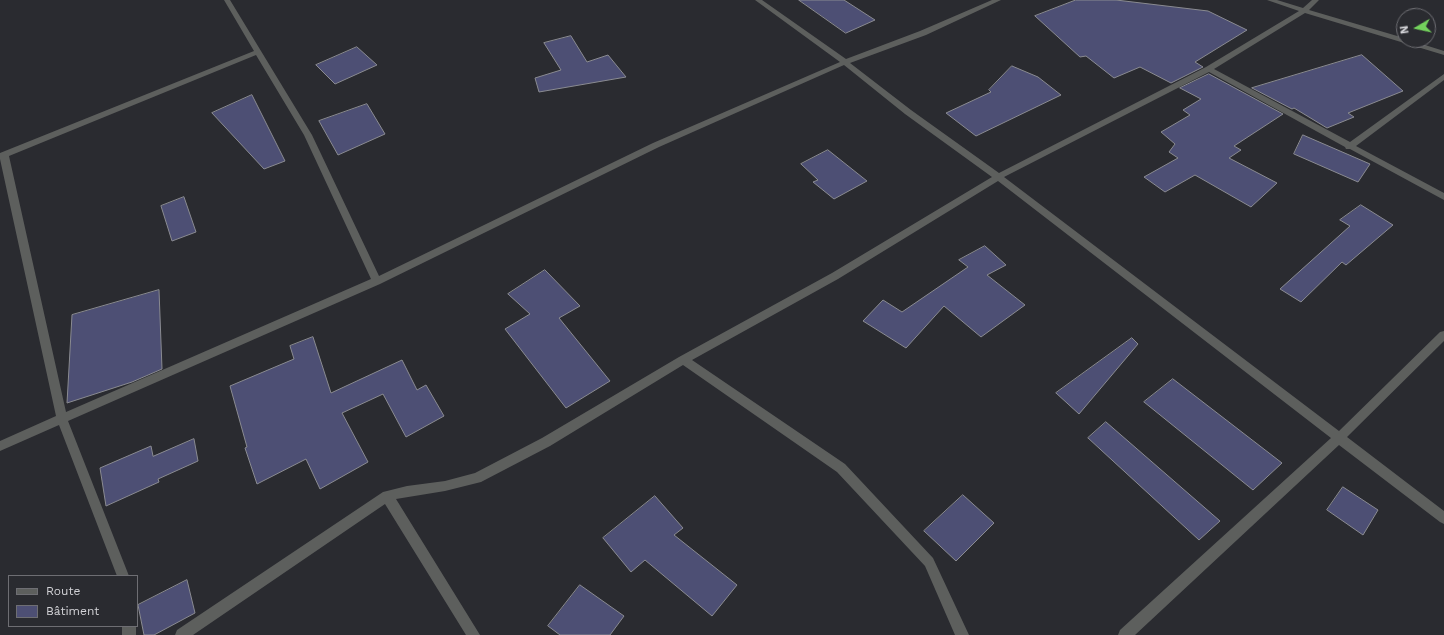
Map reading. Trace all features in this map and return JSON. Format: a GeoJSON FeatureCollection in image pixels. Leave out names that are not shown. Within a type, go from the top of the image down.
{"type":"FeatureCollection","features":[{"type":"Feature","properties":{"kind":"street"},"geometry":{"type":"LineString","coordinates":[[227,0],[308,135],[377,281]]}},
{"type":"Feature","properties":{"kind":"street"},"geometry":{"type":"LineString","coordinates":[[758,0],[845,62],[908,112],[998,176],[1444,518]]}},
{"type":"Feature","properties":{"kind":"street"},"geometry":{"type":"LineString","coordinates":[[0,446],[377,281],[656,145],[845,62],[923,33],[998,0]]}},
{"type":"Feature","properties":{"kind":"street"},"geometry":{"type":"LineString","coordinates":[[1270,0],[1444,53]]}},
{"type":"Feature","properties":{"kind":"street"},"geometry":{"type":"LineString","coordinates":[[182,635],[387,496],[407,491],[445,486],[477,478],[546,442],[683,360],[835,276],[998,176],[1209,69],[1305,10],[1316,0]]}},
{"type":"Feature","properties":{"kind":"street"},"geometry":{"type":"LineString","coordinates":[[123,575],[62,419],[2,155],[258,52]]}},
{"type":"Feature","properties":{"kind":"street"},"geometry":{"type":"LineString","coordinates":[[1209,69],[1349,147],[1444,197]]}},
{"type":"Feature","properties":{"kind":"street"},"geometry":{"type":"LineString","coordinates":[[1349,147],[1444,76]]}},
{"type":"Feature","properties":{"kind":"street"},"geometry":{"type":"LineString","coordinates":[[1125,635],[1340,437],[1444,335]]}},
{"type":"Feature","properties":{"kind":"street"},"geometry":{"type":"LineString","coordinates":[[683,360],[841,468],[929,562],[962,635]]}},
{"type":"Feature","properties":{"kind":"street"},"geometry":{"type":"LineString","coordinates":[[387,496],[473,635]]}},
{"type":"Feature","properties":{"kind":"building"},"geometry":{"type":"Polygon","coordinates":[[[799,0],[844,0],[875,20],[846,33],[799,0]]]}},
{"type":"Feature","properties":{"kind":"building"},"geometry":{"type":"Polygon","coordinates":[[[1076,0],[1116,0],[1208,11],[1247,30],[1195,62],[1203,67],[1171,83],[1140,67],[1114,78],[1086,56],[1080,57],[1035,16],[1076,0]]]}},
{"type":"Feature","properties":{"kind":"building"},"geometry":{"type":"Polygon","coordinates":[[[571,36],[587,62],[608,55],[626,77],[539,92],[535,78],[561,70],[544,43],[571,36]]]}},
{"type":"Feature","properties":{"kind":"building"},"geometry":{"type":"Polygon","coordinates":[[[357,47],[377,65],[335,84],[316,65],[357,47]]]}},
{"type":"Feature","properties":{"kind":"building"},"geometry":{"type":"Polygon","coordinates":[[[1362,55],[1403,91],[1348,113],[1354,117],[1327,128],[1294,108],[1292,109],[1252,88],[1362,55]]]}},
{"type":"Feature","properties":{"kind":"building"},"geometry":{"type":"Polygon","coordinates":[[[1012,66],[1038,77],[1061,95],[976,136],[946,113],[991,92],[989,90],[1012,66]]]}},
{"type":"Feature","properties":{"kind":"building"},"geometry":{"type":"Polygon","coordinates":[[[1209,74],[1283,114],[1234,146],[1241,150],[1229,158],[1277,183],[1251,207],[1195,175],[1165,192],[1144,177],[1178,158],[1169,152],[1175,144],[1161,132],[1190,115],[1183,110],[1201,99],[1180,88],[1209,74]]]}},
{"type":"Feature","properties":{"kind":"building"},"geometry":{"type":"Polygon","coordinates":[[[252,95],[285,161],[264,169],[212,113],[252,95]]]}},
{"type":"Feature","properties":{"kind":"building"},"geometry":{"type":"Polygon","coordinates":[[[367,104],[385,134],[338,155],[319,121],[367,104]]]}},
{"type":"Feature","properties":{"kind":"building"},"geometry":{"type":"Polygon","coordinates":[[[1303,135],[1370,164],[1358,182],[1294,154],[1303,135]]]}},
{"type":"Feature","properties":{"kind":"building"},"geometry":{"type":"Polygon","coordinates":[[[828,150],[867,181],[834,199],[813,182],[818,180],[801,164],[828,150]]]}},
{"type":"Feature","properties":{"kind":"building"},"geometry":{"type":"Polygon","coordinates":[[[184,197],[196,232],[172,241],[161,206],[184,197]]]}},
{"type":"Feature","properties":{"kind":"building"},"geometry":{"type":"Polygon","coordinates":[[[1361,205],[1393,225],[1346,265],[1342,262],[1301,302],[1280,289],[1350,226],[1340,220],[1361,205]]]}},
{"type":"Feature","properties":{"kind":"building"},"geometry":{"type":"Polygon","coordinates":[[[985,246],[1006,265],[987,275],[1025,305],[981,337],[944,306],[906,348],[863,321],[883,300],[902,312],[968,267],[959,260],[985,246]]]}},
{"type":"Feature","properties":{"kind":"building"},"geometry":{"type":"Polygon","coordinates":[[[545,270],[580,306],[559,318],[610,381],[566,408],[505,329],[530,314],[508,294],[545,270]]]}},
{"type":"Feature","properties":{"kind":"building"},"geometry":{"type":"Polygon","coordinates":[[[159,290],[162,369],[132,382],[67,403],[72,315],[159,290]]]}},
{"type":"Feature","properties":{"kind":"building"},"geometry":{"type":"Polygon","coordinates":[[[313,337],[331,393],[402,360],[417,390],[426,385],[444,416],[406,437],[383,394],[342,413],[368,462],[320,489],[306,459],[257,484],[245,448],[247,447],[230,386],[294,359],[290,346],[313,337]]]}},
{"type":"Feature","properties":{"kind":"building"},"geometry":{"type":"Polygon","coordinates":[[[1132,338],[1138,344],[1079,414],[1056,393],[1132,338]]]}},
{"type":"Feature","properties":{"kind":"building"},"geometry":{"type":"Polygon","coordinates":[[[1173,379],[1282,463],[1253,490],[1144,402],[1173,379]]]}},
{"type":"Feature","properties":{"kind":"building"},"geometry":{"type":"Polygon","coordinates":[[[1106,422],[1220,521],[1199,540],[1088,438],[1106,422]]]}},
{"type":"Feature","properties":{"kind":"building"},"geometry":{"type":"Polygon","coordinates":[[[194,439],[198,461],[158,479],[159,482],[106,506],[100,468],[151,446],[153,456],[194,439]]]}},
{"type":"Feature","properties":{"kind":"building"},"geometry":{"type":"Polygon","coordinates":[[[1343,487],[1378,510],[1363,535],[1327,510],[1343,487]]]}},
{"type":"Feature","properties":{"kind":"building"},"geometry":{"type":"Polygon","coordinates":[[[963,495],[994,523],[956,561],[924,531],[963,495]]]}},
{"type":"Feature","properties":{"kind":"building"},"geometry":{"type":"Polygon","coordinates":[[[655,496],[683,528],[674,535],[737,585],[712,616],[645,560],[631,572],[603,538],[655,496]]]}},
{"type":"Feature","properties":{"kind":"building"},"geometry":{"type":"Polygon","coordinates":[[[187,580],[195,613],[154,635],[144,635],[138,605],[187,580]]]}},
{"type":"Feature","properties":{"kind":"building"},"geometry":{"type":"Polygon","coordinates":[[[580,585],[624,616],[610,635],[560,635],[548,626],[580,585]]]}}]}
